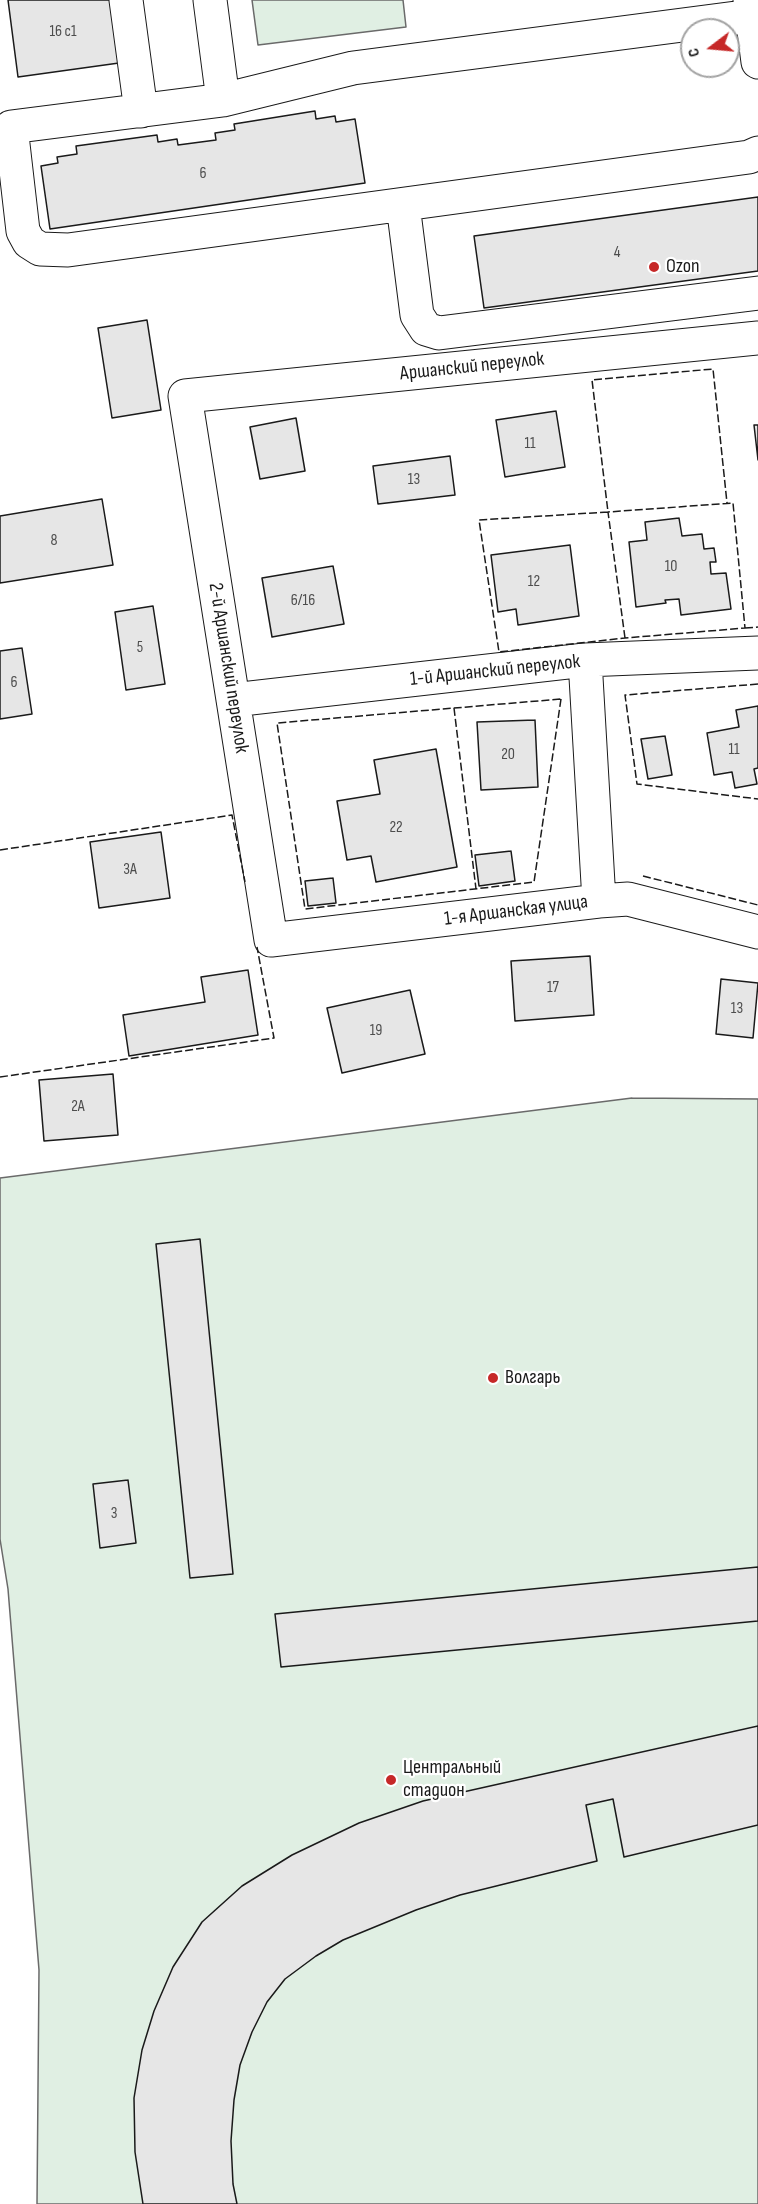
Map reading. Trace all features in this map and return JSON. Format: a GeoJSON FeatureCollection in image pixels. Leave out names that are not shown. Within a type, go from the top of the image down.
{"type":"FeatureCollection","features":[{"type":"Feature","properties":{"kind":"street"},"geometry":{"type":"LineString","coordinates":[[126,0],[141,111]]}},
{"type":"Feature","properties":{"kind":"street"},"geometry":{"type":"LineString","coordinates":[[210,0],[223,100]]}},
{"type":"Feature","properties":{"kind":"street"},"geometry":{"type":"LineString","coordinates":[[758,62],[751,8],[353,68],[223,100],[5,128],[23,231],[29,242],[40,249],[68,250],[749,158],[758,153]]}},
{"type":"Feature","properties":{"kind":"street"},"geometry":{"type":"LineString","coordinates":[[403,205],[417,315],[426,329],[439,333],[758,293]]}},
{"type":"Feature","properties":{"kind":"street","name":"Аршанский переулок"},"geometry":{"type":"LineString","coordinates":[[185,396],[758,338]]}},
{"type":"Feature","properties":{"kind":"street","name":"2-й Аршанский переулок"},"geometry":{"type":"LineString","coordinates":[[185,396],[271,940]]}},
{"type":"Feature","properties":{"kind":"street","name":"1-й Аршанский переулок"},"geometry":{"type":"LineString","coordinates":[[233,700],[585,660],[758,653]]}},
{"type":"Feature","properties":{"kind":"street"},"geometry":{"type":"LineString","coordinates":[[585,660],[599,901]]}},
{"type":"Feature","properties":{"kind":"street","name":"1-я Аршанская улица"},"geometry":{"type":"LineString","coordinates":[[271,940],[599,901],[628,900],[758,932]]}},
{"type":"Feature","properties":{"kind":"green space"},"geometry":{"type":"Polygon","coordinates":[[[252,0],[403,0],[406,27],[258,45],[252,0]]]}},
{"type":"Feature","properties":{"kind":"green space","name":"Центральный стадион"},"geometry":{"type":"Polygon","coordinates":[[[632,1098],[758,1099],[758,2204],[37,2204],[39,1970],[8,1589],[0,1539],[0,1178],[632,1098]]]}},
{"type":"Feature","properties":{"kind":"building"},"geometry":{"type":"Polygon","coordinates":[[[8,0],[110,0],[119,63],[18,77],[8,0]]]}},
{"type":"Feature","properties":{"kind":"building"},"geometry":{"type":"Polygon","coordinates":[[[315,111],[316,119],[335,116],[336,122],[355,119],[365,183],[50,229],[41,166],[58,163],[57,157],[77,154],[76,146],[157,135],[158,142],[177,139],[178,145],[216,140],[215,133],[235,130],[234,124],[315,111]]]}},
{"type":"Feature","properties":{"kind":"building"},"geometry":{"type":"Polygon","coordinates":[[[758,197],[758,271],[484,308],[474,236],[758,197]]]}},
{"type":"Feature","properties":{"kind":"building"},"geometry":{"type":"Polygon","coordinates":[[[147,320],[161,410],[112,418],[98,328],[147,320]]]}},
{"type":"Feature","properties":{"kind":"building"},"geometry":{"type":"Polygon","coordinates":[[[556,411],[565,467],[505,477],[496,420],[556,411]]]}},
{"type":"Feature","properties":{"kind":"building"},"geometry":{"type":"Polygon","coordinates":[[[296,418],[305,471],[260,479],[250,427],[296,418]]]}},
{"type":"Feature","properties":{"kind":"building"},"geometry":{"type":"Polygon","coordinates":[[[754,425],[758,425],[758,460],[754,425]]]}},
{"type":"Feature","properties":{"kind":"building"},"geometry":{"type":"Polygon","coordinates":[[[450,456],[455,495],[378,504],[373,466],[450,456]]]}},
{"type":"Feature","properties":{"kind":"building"},"geometry":{"type":"Polygon","coordinates":[[[102,499],[113,565],[0,583],[0,516],[102,499]]]}},
{"type":"Feature","properties":{"kind":"building"},"geometry":{"type":"Polygon","coordinates":[[[679,518],[682,536],[702,534],[704,549],[714,548],[716,562],[710,562],[711,574],[726,573],[731,609],[681,615],[679,599],[636,607],[629,542],[647,540],[645,522],[679,518]]]}},
{"type":"Feature","properties":{"kind":"building"},"geometry":{"type":"Polygon","coordinates":[[[570,545],[579,616],[518,625],[516,609],[498,612],[491,555],[570,545]]]}},
{"type":"Feature","properties":{"kind":"building"},"geometry":{"type":"Polygon","coordinates":[[[333,566],[344,624],[272,637],[262,578],[333,566]]]}},
{"type":"Feature","properties":{"kind":"building"},"geometry":{"type":"Polygon","coordinates":[[[153,606],[165,684],[126,690],[115,612],[153,606]]]}},
{"type":"Feature","properties":{"kind":"building"},"geometry":{"type":"Polygon","coordinates":[[[22,648],[32,714],[0,719],[0,651],[22,648]]]}},
{"type":"Feature","properties":{"kind":"building"},"geometry":{"type":"Polygon","coordinates":[[[758,706],[758,768],[754,769],[757,784],[735,788],[732,772],[714,775],[707,733],[739,727],[736,710],[758,706]]]}},
{"type":"Feature","properties":{"kind":"building"},"geometry":{"type":"Polygon","coordinates":[[[535,720],[538,787],[481,790],[477,722],[535,720]]]}},
{"type":"Feature","properties":{"kind":"building"},"geometry":{"type":"Polygon","coordinates":[[[665,736],[672,775],[648,779],[641,739],[665,736]]]}},
{"type":"Feature","properties":{"kind":"building"},"geometry":{"type":"Polygon","coordinates":[[[436,749],[457,867],[376,882],[371,856],[347,860],[337,801],[380,794],[374,760],[436,749]]]}},
{"type":"Feature","properties":{"kind":"building"},"geometry":{"type":"Polygon","coordinates":[[[161,832],[170,898],[99,908],[90,842],[161,832]]]}},
{"type":"Feature","properties":{"kind":"building"},"geometry":{"type":"Polygon","coordinates":[[[511,851],[515,881],[479,886],[475,855],[511,851]]]}},
{"type":"Feature","properties":{"kind":"building"},"geometry":{"type":"Polygon","coordinates":[[[333,878],[336,903],[308,906],[305,881],[333,878]]]}},
{"type":"Feature","properties":{"kind":"building"},"geometry":{"type":"Polygon","coordinates":[[[590,956],[594,1015],[515,1021],[511,961],[590,956]]]}},
{"type":"Feature","properties":{"kind":"building"},"geometry":{"type":"Polygon","coordinates":[[[248,970],[258,1035],[129,1056],[123,1015],[205,1002],[201,977],[248,970]]]}},
{"type":"Feature","properties":{"kind":"building"},"geometry":{"type":"Polygon","coordinates":[[[721,979],[758,983],[753,1038],[716,1034],[721,979]]]}},
{"type":"Feature","properties":{"kind":"building"},"geometry":{"type":"Polygon","coordinates":[[[410,990],[425,1054],[342,1073],[327,1008],[410,990]]]}},
{"type":"Feature","properties":{"kind":"building"},"geometry":{"type":"Polygon","coordinates":[[[113,1074],[118,1135],[44,1141],[39,1080],[113,1074]]]}},
{"type":"Feature","properties":{"kind":"building"},"geometry":{"type":"Polygon","coordinates":[[[200,1239],[233,1574],[190,1578],[156,1244],[200,1239]]]}},
{"type":"Feature","properties":{"kind":"building"},"geometry":{"type":"Polygon","coordinates":[[[128,1480],[136,1543],[100,1548],[93,1484],[128,1480]]]}},
{"type":"Feature","properties":{"kind":"building"},"geometry":{"type":"Polygon","coordinates":[[[758,1567],[758,1621],[281,1667],[275,1614],[758,1567]]]}},
{"type":"Feature","properties":{"kind":"building"},"geometry":{"type":"Polygon","coordinates":[[[758,1726],[758,1825],[624,1857],[613,1799],[586,1805],[597,1861],[460,1895],[416,1910],[343,1940],[285,1979],[267,2002],[252,2032],[240,2065],[234,2100],[231,2141],[233,2184],[237,2204],[143,2204],[135,2152],[134,2098],[142,2050],[154,2011],[173,1967],[202,1922],[242,1886],[292,1855],[359,1823],[423,1801],[758,1726]]]}},
{"type":"Feature","properties":{"kind":"fence"},"geometry":{"type":"LineString","coordinates":[[625,638],[608,512],[733,503],[745,628],[499,652],[479,520],[608,512],[592,380],[713,369],[727,503]]}},
{"type":"Feature","properties":{"kind":"fence"},"geometry":{"type":"LineString","coordinates":[[745,628],[758,627]]}},
{"type":"Feature","properties":{"kind":"fence"},"geometry":{"type":"LineString","coordinates":[[758,684],[625,695],[637,784],[758,799]]}},
{"type":"Feature","properties":{"kind":"fence"},"geometry":{"type":"LineString","coordinates":[[561,699],[534,882],[305,909],[277,723],[561,699]]}},
{"type":"Feature","properties":{"kind":"fence"},"geometry":{"type":"LineString","coordinates":[[454,708],[476,889]]}},
{"type":"Feature","properties":{"kind":"fence"},"geometry":{"type":"LineString","coordinates":[[0,850],[232,815],[245,882]]}},
{"type":"Feature","properties":{"kind":"fence"},"geometry":{"type":"LineString","coordinates":[[643,876],[758,905]]}},
{"type":"Feature","properties":{"kind":"fence"},"geometry":{"type":"LineString","coordinates":[[0,1077],[274,1038],[257,947]]}},
{"type":"Feature","properties":{"kind":"place","name":"Ozon"},"geometry":{"type":"Point","coordinates":[654,267]}},
{"type":"Feature","properties":{"kind":"place","name":"Волгарь"},"geometry":{"type":"Point","coordinates":[493,1378]}},
{"type":"Feature","properties":{"kind":"place","name":"Центральный стадион"},"geometry":{"type":"Point","coordinates":[391,1780]}}]}
